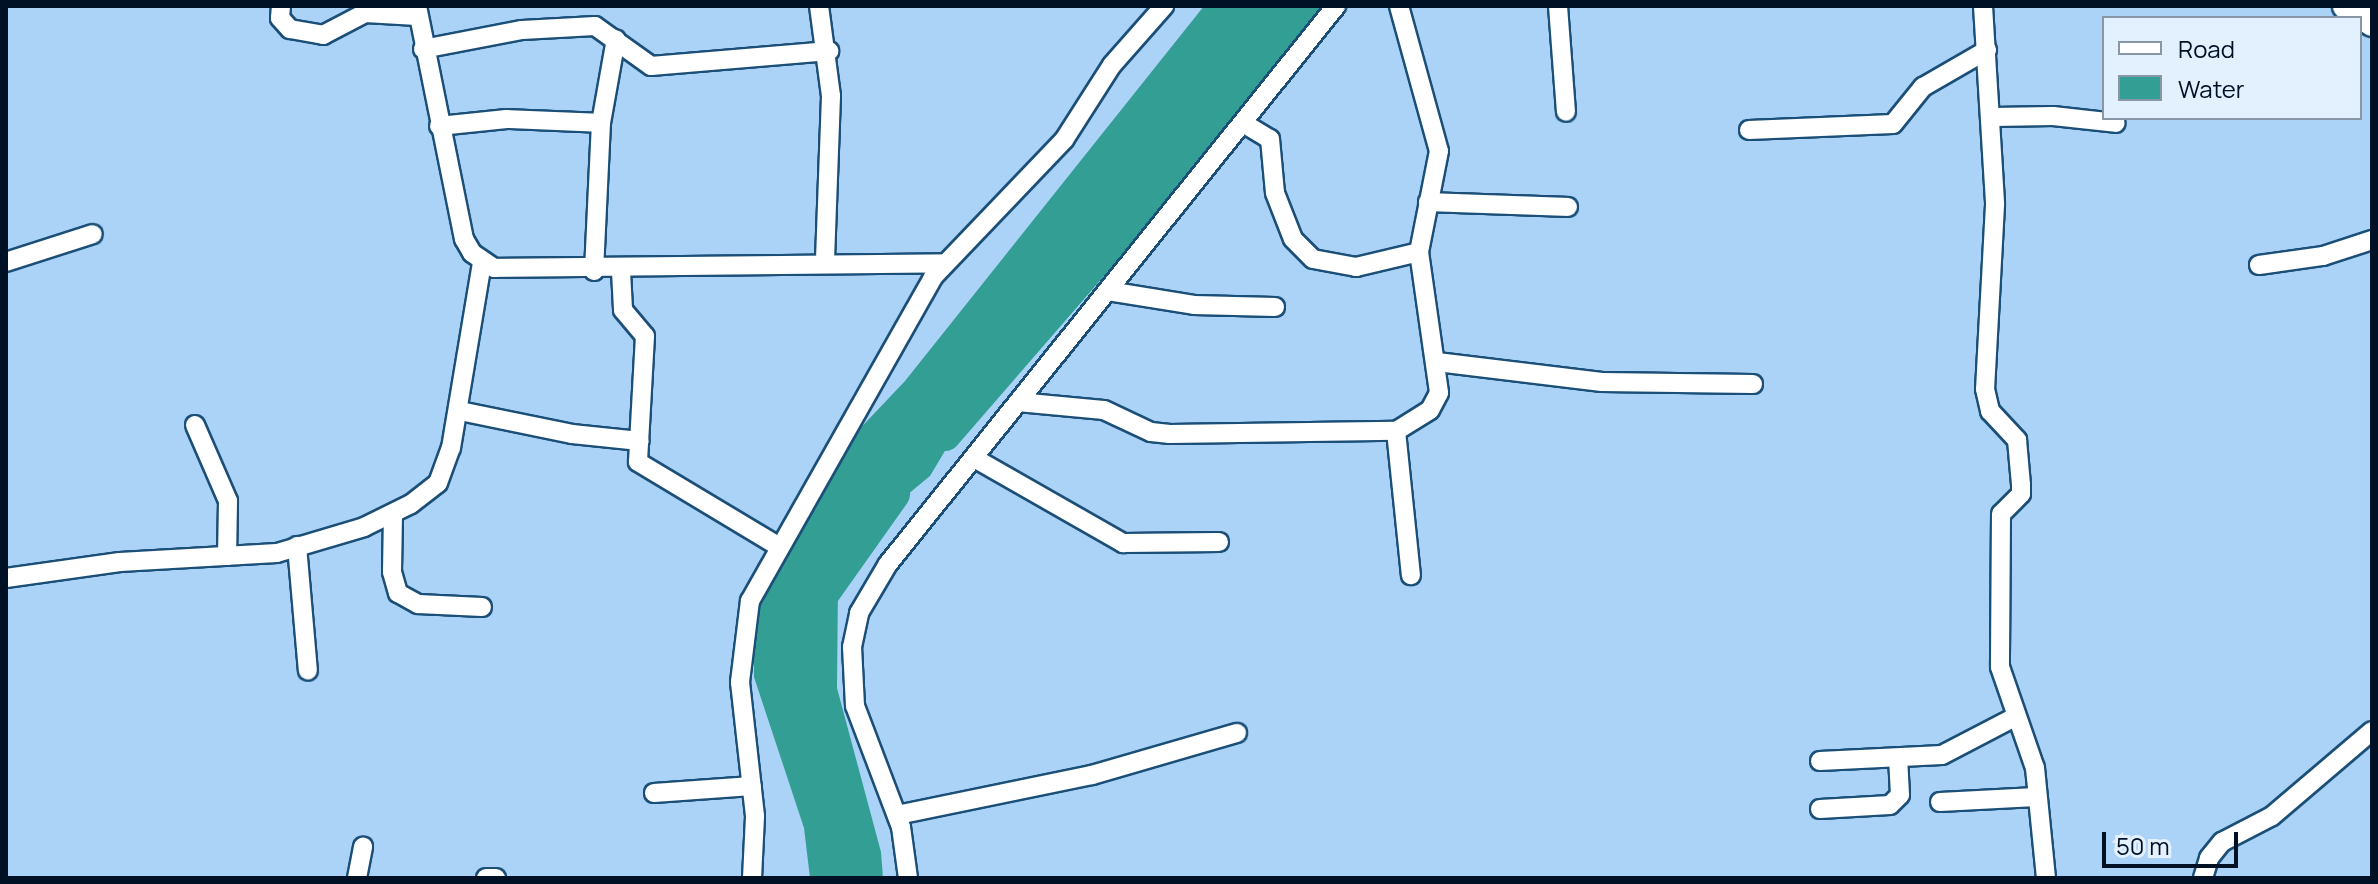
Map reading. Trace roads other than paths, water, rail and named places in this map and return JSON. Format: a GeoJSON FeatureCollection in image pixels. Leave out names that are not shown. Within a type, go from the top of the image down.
{"type":"FeatureCollection","features":[{"type":"Feature","properties":{"kind":"street"},"geometry":{"type":"LineString","coordinates":[[281,6],[280,18],[290,29],[323,35],[365,13],[417,11],[464,239],[482,262],[515,272],[825,263],[945,263]]}},
{"type":"Feature","properties":{"kind":"street"},"geometry":{"type":"LineString","coordinates":[[819,6],[829,51],[825,263]]}},
{"type":"Feature","properties":{"kind":"street"},"geometry":{"type":"LineString","coordinates":[[752,878],[756,841],[740,651],[750,601],[778,546],[945,263],[1064,140],[1112,65],[1164,6]]}},
{"type":"Feature","properties":{"kind":"street"},"geometry":{"type":"LineString","coordinates":[[908,878],[897,815],[855,706],[851,679],[855,630],[888,564],[1336,6]]}},
{"type":"Feature","properties":{"kind":"street"},"geometry":{"type":"LineString","coordinates":[[1018,402],[1104,410],[1151,432],[1170,434],[1396,431],[1436,404],[1437,362],[1419,252],[1439,151],[1399,6]]}},
{"type":"Feature","properties":{"kind":"street"},"geometry":{"type":"LineString","coordinates":[[1558,6],[1566,112]]}},
{"type":"Feature","properties":{"kind":"street"},"geometry":{"type":"LineString","coordinates":[[1983,6],[1993,117],[1995,280],[1985,389],[1990,411],[2017,440],[2021,473],[2021,494],[2001,514],[2000,667],[2035,768],[2046,878]]}},
{"type":"Feature","properties":{"kind":"street"},"geometry":{"type":"LineString","coordinates":[[423,49],[542,28],[595,26],[616,39],[641,62],[661,66],[829,51]]}},
{"type":"Feature","properties":{"kind":"street"},"geometry":{"type":"LineString","coordinates":[[594,271],[601,123],[616,39]]}},
{"type":"Feature","properties":{"kind":"street"},"geometry":{"type":"LineString","coordinates":[[1749,130],[1893,124],[1923,87],[1987,50]]}},
{"type":"Feature","properties":{"kind":"street"},"geometry":{"type":"LineString","coordinates":[[1993,117],[2053,116],[2116,123]]}},
{"type":"Feature","properties":{"kind":"street"},"geometry":{"type":"LineString","coordinates":[[439,126],[507,119],[601,123]]}},
{"type":"Feature","properties":{"kind":"street"},"geometry":{"type":"LineString","coordinates":[[1243,123],[1270,139],[1275,193],[1293,239],[1313,259],[1356,267],[1419,252]]}},
{"type":"Feature","properties":{"kind":"street"},"geometry":{"type":"LineString","coordinates":[[1428,202],[1568,207]]}},
{"type":"Feature","properties":{"kind":"street"},"geometry":{"type":"LineString","coordinates":[[6,262],[93,234]]}},
{"type":"Feature","properties":{"kind":"street"},"geometry":{"type":"LineString","coordinates":[[2259,265],[2323,256],[2372,240]]}},
{"type":"Feature","properties":{"kind":"street"},"geometry":{"type":"LineString","coordinates":[[6,578],[120,562],[227,556],[297,546],[393,514],[438,483],[460,411],[482,262]]}},
{"type":"Feature","properties":{"kind":"street"},"geometry":{"type":"LineString","coordinates":[[621,271],[623,310],[645,336],[640,441],[642,468],[778,546]]}},
{"type":"Feature","properties":{"kind":"street"},"geometry":{"type":"LineString","coordinates":[[1108,291],[1194,305],[1275,307]]}},
{"type":"Feature","properties":{"kind":"street"},"geometry":{"type":"LineString","coordinates":[[1437,362],[1602,382],[1753,384]]}},
{"type":"Feature","properties":{"kind":"street"},"geometry":{"type":"LineString","coordinates":[[460,411],[572,434],[640,441]]}},
{"type":"Feature","properties":{"kind":"street"},"geometry":{"type":"LineString","coordinates":[[195,425],[228,501],[227,556]]}},
{"type":"Feature","properties":{"kind":"street"},"geometry":{"type":"LineString","coordinates":[[1396,431],[1411,575]]}},
{"type":"Feature","properties":{"kind":"street"},"geometry":{"type":"LineString","coordinates":[[974,458],[1123,543],[1219,542]]}},
{"type":"Feature","properties":{"kind":"street"},"geometry":{"type":"LineString","coordinates":[[393,514],[392,572],[398,593],[418,604],[482,607]]}},
{"type":"Feature","properties":{"kind":"street"},"geometry":{"type":"LineString","coordinates":[[297,546],[308,671]]}},
{"type":"Feature","properties":{"kind":"street"},"geometry":{"type":"LineString","coordinates":[[1820,761],[1942,755],[2015,717]]}},
{"type":"Feature","properties":{"kind":"street"},"geometry":{"type":"LineString","coordinates":[[2203,878],[2209,858],[2222,842],[2278,812],[2372,731]]}},
{"type":"Feature","properties":{"kind":"street"},"geometry":{"type":"LineString","coordinates":[[897,815],[1092,775],[1237,733]]}},
{"type":"Feature","properties":{"kind":"street"},"geometry":{"type":"LineString","coordinates":[[1820,809],[1890,805],[1900,795],[1898,759]]}},
{"type":"Feature","properties":{"kind":"street"},"geometry":{"type":"LineString","coordinates":[[654,793],[752,786]]}},
{"type":"Feature","properties":{"kind":"street"},"geometry":{"type":"LineString","coordinates":[[1940,802],[2036,797]]}},
{"type":"Feature","properties":{"kind":"street"},"geometry":{"type":"LineString","coordinates":[[357,878],[363,847]]}},
{"type":"Feature","properties":{"kind":"street"},"geometry":{"type":"LineString","coordinates":[[486,878],[496,878]]}},
{"type":"Feature","properties":{"kind":"water"},"geometry":{"type":"Polygon","coordinates":[[[1204,6],[1306,6],[983,387],[930,476],[849,543],[838,585],[837,688],[881,852],[883,878],[810,878],[804,828],[754,677],[754,618],[768,581],[850,439],[905,381],[1204,6]]]}},
{"type":"Feature","properties":{"kind":"waterway"},"geometry":{"type":"LineString","coordinates":[[945,435],[1317,6]]}},
{"type":"Feature","properties":{"kind":"waterway"},"geometry":{"type":"LineString","coordinates":[[819,600],[894,494]]}}]}
